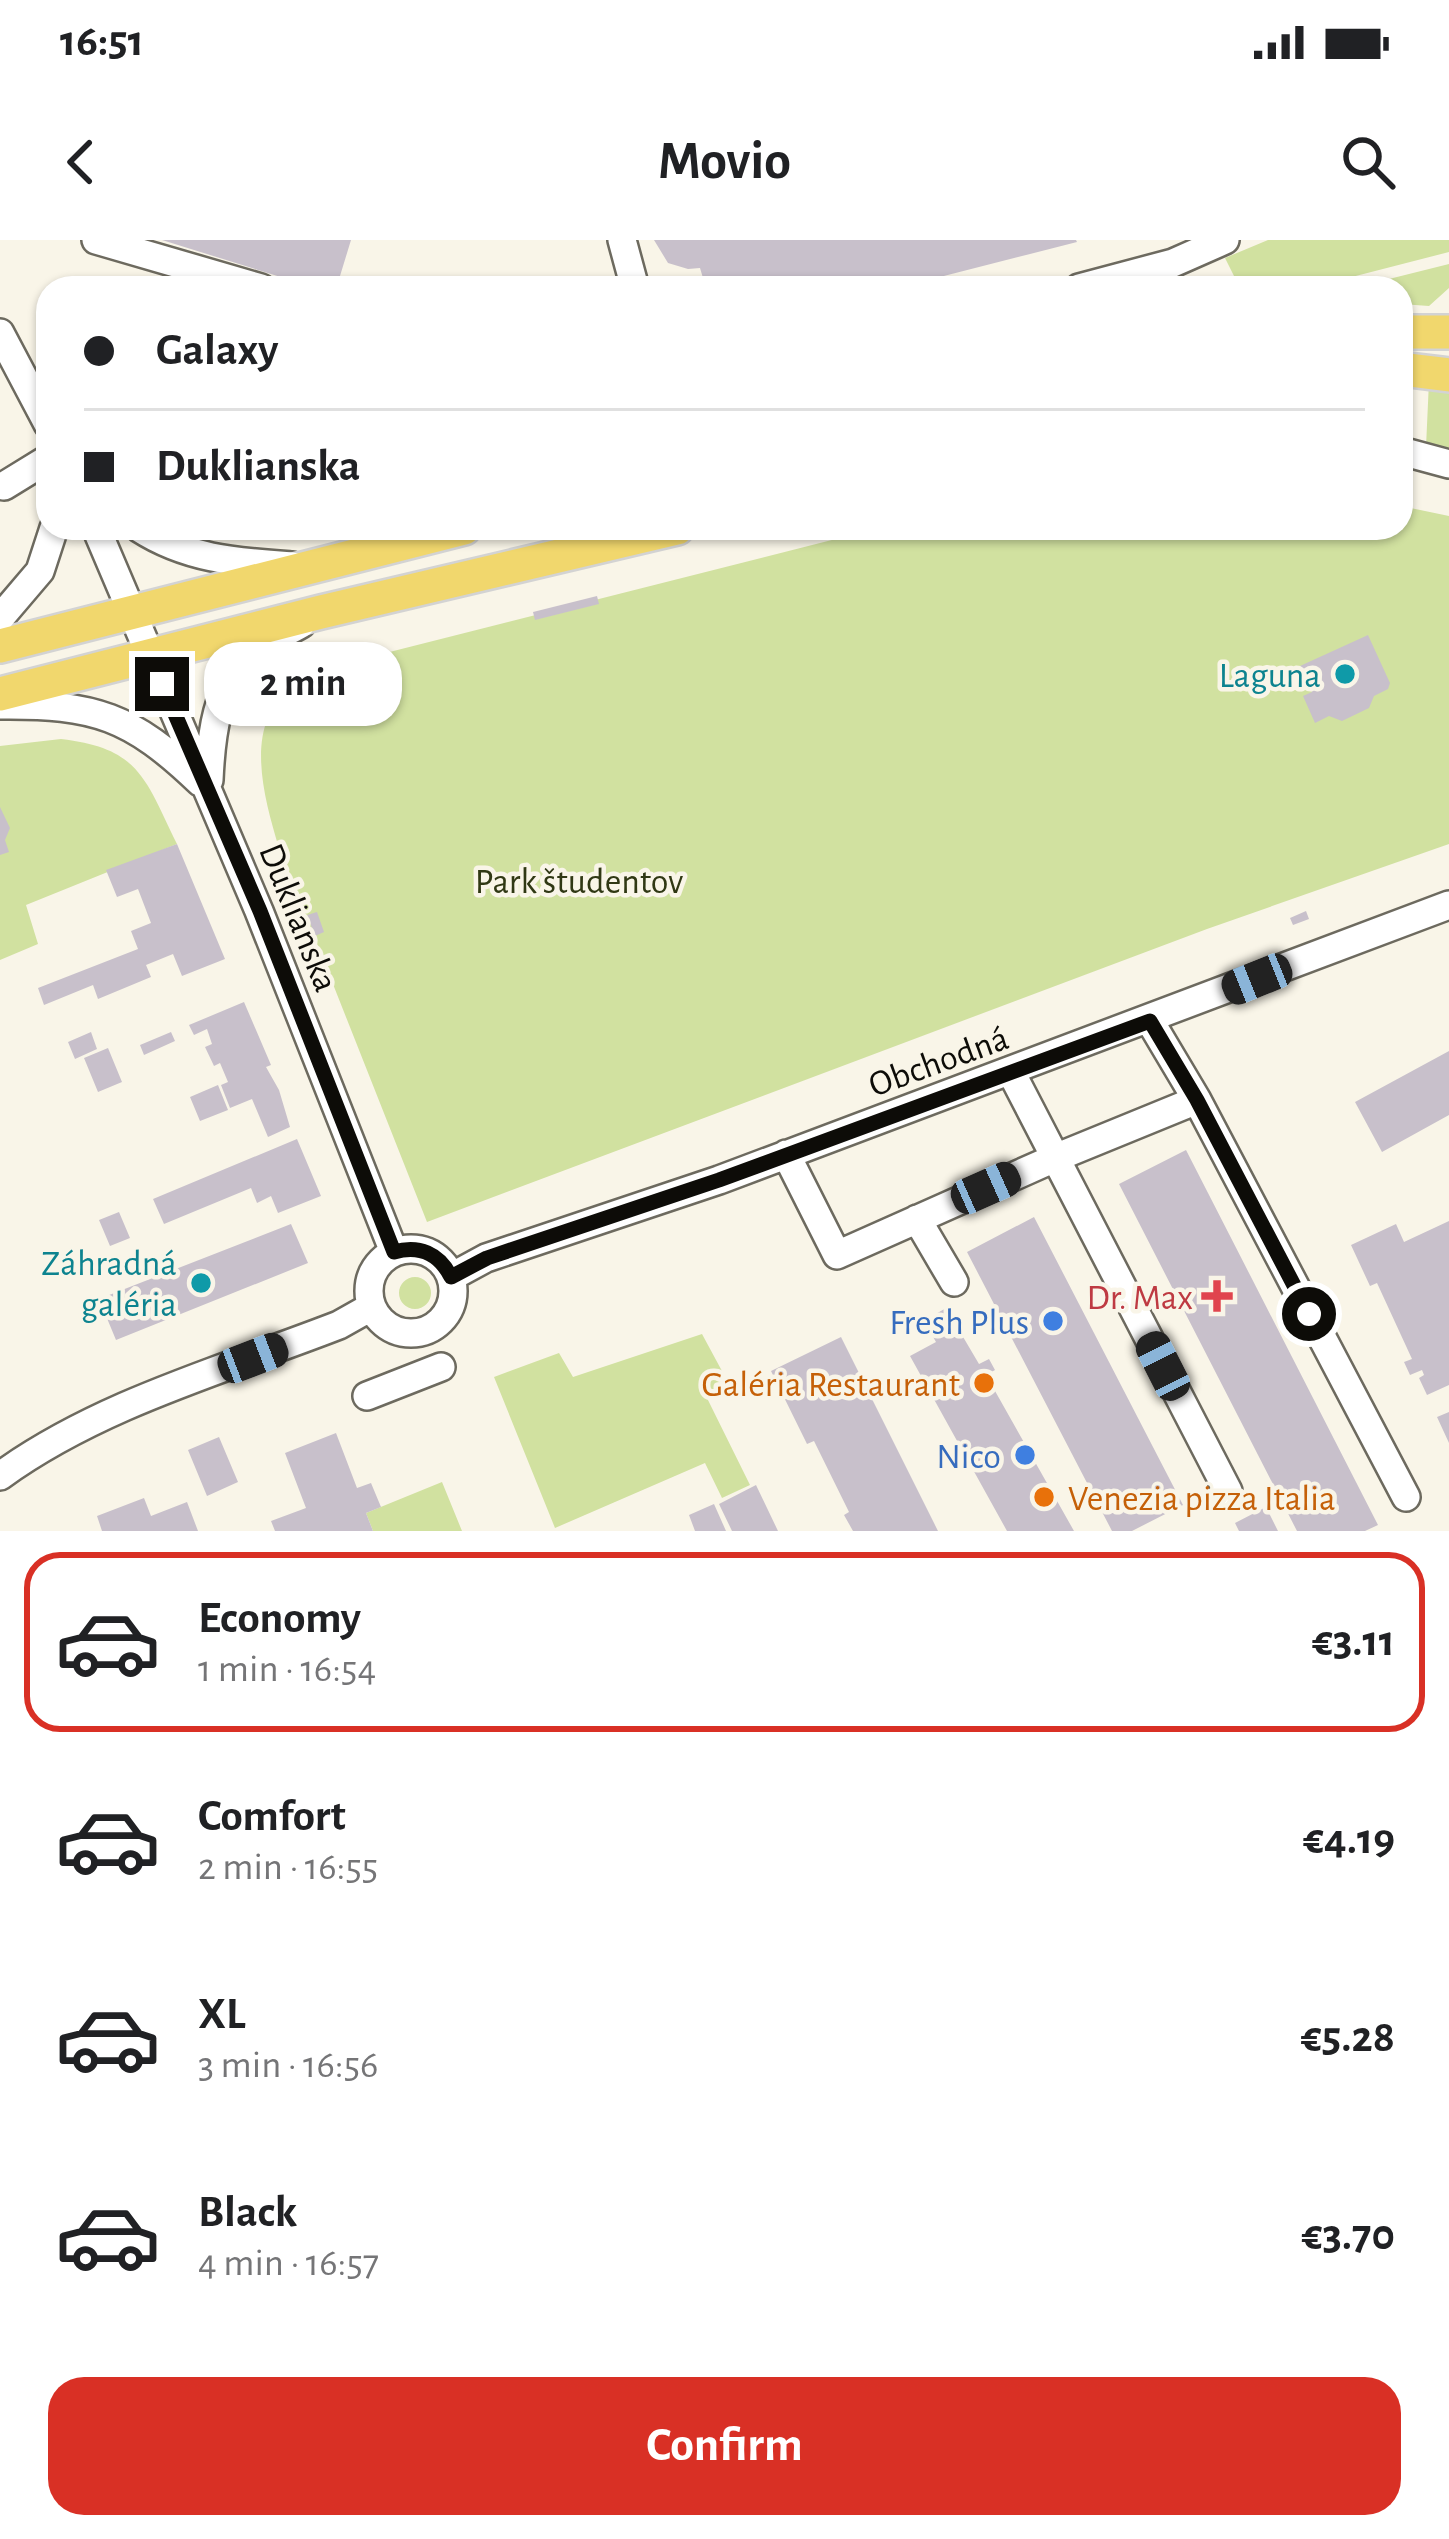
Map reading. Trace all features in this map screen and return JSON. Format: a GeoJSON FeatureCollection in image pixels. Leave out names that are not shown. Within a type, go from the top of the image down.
{"type":"FeatureCollection","features":[{"type":"Feature","properties":{"kind":"main road"},"geometry":{"type":"LineString","coordinates":[[1413,332],[1449,332]]}},
{"type":"Feature","properties":{"kind":"main road"},"geometry":{"type":"LineString","coordinates":[[1413,370],[1449,375]]}},
{"type":"Feature","properties":{"kind":"main road"},"geometry":{"type":"LineString","coordinates":[[0,646],[417,540]]}},
{"type":"Feature","properties":{"kind":"main road"},"geometry":{"type":"LineString","coordinates":[[0,694],[626,540]]}},
{"type":"Feature","properties":{"kind":"street"},"geometry":{"type":"LineString","coordinates":[[96,240],[220,276]]}},
{"type":"Feature","properties":{"kind":"street"},"geometry":{"type":"LineString","coordinates":[[622,240],[631,276]]}},
{"type":"Feature","properties":{"kind":"street"},"geometry":{"type":"LineString","coordinates":[[1108,276],[1168,251],[1225,240]]}},
{"type":"Feature","properties":{"kind":"street"},"geometry":{"type":"LineString","coordinates":[[0,333],[36,401]]}},
{"type":"Feature","properties":{"kind":"street"},"geometry":{"type":"LineString","coordinates":[[1413,454],[1449,464]]}},
{"type":"Feature","properties":{"kind":"street"},"geometry":{"type":"LineString","coordinates":[[4,486],[36,466]]}},
{"type":"Feature","properties":{"kind":"street"},"geometry":{"type":"LineString","coordinates":[[0,618],[40,571],[50,540]]}},
{"type":"Feature","properties":{"kind":"street","name":"Duklianska"},"geometry":{"type":"LineString","coordinates":[[101,540],[208,790],[394,1252]]}},
{"type":"Feature","properties":{"kind":"street"},"geometry":{"type":"LineString","coordinates":[[157,540],[169,548],[219,561],[308,568]]}},
{"type":"Feature","properties":{"kind":"street"},"geometry":{"type":"LineString","coordinates":[[208,790],[211,731],[230,682],[252,652],[321,612]]}},
{"type":"Feature","properties":{"kind":"street"},"geometry":{"type":"LineString","coordinates":[[0,705],[57,704],[101,712],[158,743],[208,790]]}},
{"type":"Feature","properties":{"kind":"street","name":"Obchodná"},"geometry":{"type":"LineString","coordinates":[[451,1277],[487,1258],[1150,1021],[1449,905]]}},
{"type":"Feature","properties":{"kind":"street"},"geometry":{"type":"LineString","coordinates":[[1150,1021],[1197,1100],[1406,1497]]}},
{"type":"Feature","properties":{"kind":"street"},"geometry":{"type":"LineString","coordinates":[[1011,1072],[1228,1491]]}},
{"type":"Feature","properties":{"kind":"street"},"geometry":{"type":"LineString","coordinates":[[786,1154],[837,1255],[1055,1157],[1197,1100]]}},
{"type":"Feature","properties":{"kind":"street"},"geometry":{"type":"LineString","coordinates":[[917,1219],[954,1282]]}},
{"type":"Feature","properties":{"kind":"street"},"geometry":{"type":"LineString","coordinates":[[423,1250],[440,1260],[451,1277],[453,1295],[447,1314],[424,1331],[393,1329],[371,1307],[371,1274],[394,1252],[423,1250]]}},
{"type":"Feature","properties":{"kind":"street"},"geometry":{"type":"LineString","coordinates":[[0,1476],[125,1408],[339,1325],[371,1307]]}},
{"type":"Feature","properties":{"kind":"street"},"geometry":{"type":"LineString","coordinates":[[367,1396],[441,1366]]}},
{"type":"Feature","properties":{"kind":"green space"},"geometry":{"type":"Polygon","coordinates":[[[1268,240],[1449,240],[1449,252],[1356,276],[1234,276],[1225,258],[1268,240]]]}},
{"type":"Feature","properties":{"kind":"green space"},"geometry":{"type":"Polygon","coordinates":[[[1449,264],[1449,288],[1429,306],[1413,305],[1413,276],[1401,276],[1449,264]]]}},
{"type":"Feature","properties":{"kind":"green space"},"geometry":{"type":"Polygon","coordinates":[[[1429,381],[1449,386],[1449,454],[1426,447],[1429,381]]]}},
{"type":"Feature","properties":{"kind":"green space","name":"Park študentov"},"geometry":{"type":"Polygon","coordinates":[[[1413,508],[1449,516],[1449,844],[1207,929],[427,1222],[278,845],[263,783],[262,740],[277,702],[293,687],[354,661],[832,540],[1413,540],[1413,508]]]}},
{"type":"Feature","properties":{"kind":"green space"},"geometry":{"type":"Polygon","coordinates":[[[61,739],[108,750],[137,770],[177,844],[26,905],[38,944],[0,960],[0,746],[61,739]]]}},
{"type":"Feature","properties":{"kind":"green space"},"geometry":{"type":"Polygon","coordinates":[[[415,1277],[427,1281],[431,1293],[427,1305],[415,1309],[403,1305],[399,1293],[403,1281],[415,1277]]]}},
{"type":"Feature","properties":{"kind":"green space"},"geometry":{"type":"Polygon","coordinates":[[[702,1334],[729,1384],[705,1394],[750,1485],[722,1498],[705,1463],[555,1528],[494,1377],[559,1353],[573,1377],[702,1334]]]}},
{"type":"Feature","properties":{"kind":"green space"},"geometry":{"type":"Polygon","coordinates":[[[442,1482],[462,1531],[373,1531],[366,1513],[442,1482]]]}},
{"type":"Feature","properties":{"kind":"building"},"geometry":{"type":"Polygon","coordinates":[[[162,240],[351,240],[340,276],[278,276],[162,240]]]}},
{"type":"Feature","properties":{"kind":"building"},"geometry":{"type":"Polygon","coordinates":[[[654,240],[1077,242],[944,276],[702,276],[700,268],[668,263],[654,240]]]}},
{"type":"Feature","properties":{"kind":"building"},"geometry":{"type":"Polygon","coordinates":[[[597,596],[599,604],[535,620],[533,612],[597,596]]]}},
{"type":"Feature","properties":{"kind":"building","name":"Laguna"},"geometry":{"type":"Polygon","coordinates":[[[1368,635],[1390,683],[1388,689],[1374,696],[1369,708],[1342,721],[1329,716],[1315,723],[1303,696],[1312,692],[1300,666],[1368,635]]]}},
{"type":"Feature","properties":{"kind":"building"},"geometry":{"type":"Polygon","coordinates":[[[0,807],[10,828],[5,840],[9,852],[0,855],[0,807]]]}},
{"type":"Feature","properties":{"kind":"building"},"geometry":{"type":"Polygon","coordinates":[[[177,844],[225,959],[182,976],[173,954],[146,965],[151,977],[98,999],[93,985],[44,1005],[38,988],[138,949],[131,931],[151,923],[138,889],[117,897],[106,870],[177,844]]]}},
{"type":"Feature","properties":{"kind":"building"},"geometry":{"type":"Polygon","coordinates":[[[1306,911],[1309,919],[1293,925],[1290,918],[1306,911]]]}},
{"type":"Feature","properties":{"kind":"building"},"geometry":{"type":"Polygon","coordinates":[[[317,912],[324,932],[315,936],[307,915],[317,912]]]}},
{"type":"Feature","properties":{"kind":"building"},"geometry":{"type":"Polygon","coordinates":[[[244,1002],[290,1127],[268,1137],[252,1099],[230,1108],[221,1085],[228,1082],[220,1063],[214,1066],[205,1047],[212,1044],[207,1029],[194,1035],[189,1025],[244,1002]]]}},
{"type":"Feature","properties":{"kind":"building"},"geometry":{"type":"Polygon","coordinates":[[[91,1032],[97,1049],[75,1059],[68,1042],[91,1032]]]}},
{"type":"Feature","properties":{"kind":"building"},"geometry":{"type":"Polygon","coordinates":[[[171,1032],[175,1041],[144,1055],[140,1045],[171,1032]]]}},
{"type":"Feature","properties":{"kind":"building"},"geometry":{"type":"Polygon","coordinates":[[[108,1048],[122,1082],[98,1092],[84,1058],[108,1048]]]}},
{"type":"Feature","properties":{"kind":"building"},"geometry":{"type":"Polygon","coordinates":[[[1449,1051],[1449,1115],[1382,1152],[1355,1102],[1449,1051]]]}},
{"type":"Feature","properties":{"kind":"building"},"geometry":{"type":"Polygon","coordinates":[[[218,1085],[228,1110],[200,1121],[190,1097],[218,1085]]]}},
{"type":"Feature","properties":{"kind":"building"},"geometry":{"type":"Polygon","coordinates":[[[297,1139],[321,1196],[278,1213],[271,1196],[257,1203],[251,1188],[164,1224],[153,1199],[297,1139]]]}},
{"type":"Feature","properties":{"kind":"building"},"geometry":{"type":"Polygon","coordinates":[[[1186,1150],[1378,1525],[1365,1531],[1297,1531],[1119,1184],[1186,1150]]]}},
{"type":"Feature","properties":{"kind":"building"},"geometry":{"type":"Polygon","coordinates":[[[119,1212],[130,1238],[110,1246],[99,1220],[119,1212]]]}},
{"type":"Feature","properties":{"kind":"building"},"geometry":{"type":"Polygon","coordinates":[[[1034,1217],[1183,1505],[1132,1531],[1112,1531],[967,1252],[1034,1217]]]}},
{"type":"Feature","properties":{"kind":"building"},"geometry":{"type":"Polygon","coordinates":[[[1449,1221],[1449,1385],[1427,1395],[1419,1378],[1424,1375],[1422,1370],[1410,1375],[1404,1362],[1412,1359],[1377,1283],[1370,1286],[1351,1245],[1396,1224],[1404,1242],[1449,1221]]]}},
{"type":"Feature","properties":{"kind":"building","name":"Záhradná galéria"},"geometry":{"type":"Polygon","coordinates":[[[291,1224],[308,1263],[116,1340],[99,1299],[291,1224]]]}},
{"type":"Feature","properties":{"kind":"building"},"geometry":{"type":"Polygon","coordinates":[[[946,1308],[979,1364],[989,1359],[995,1370],[986,1375],[1074,1531],[1007,1531],[910,1356],[936,1342],[924,1321],[946,1308]]]}},
{"type":"Feature","properties":{"kind":"building"},"geometry":{"type":"Polygon","coordinates":[[[841,1337],[938,1531],[853,1531],[844,1515],[849,1512],[814,1441],[807,1444],[771,1371],[841,1337]]]}},
{"type":"Feature","properties":{"kind":"building"},"geometry":{"type":"Polygon","coordinates":[[[1449,1412],[1449,1443],[1437,1417],[1449,1412]]]}},
{"type":"Feature","properties":{"kind":"building"},"geometry":{"type":"Polygon","coordinates":[[[336,1433],[357,1488],[371,1483],[381,1507],[366,1513],[373,1531],[275,1531],[271,1521],[306,1508],[285,1453],[336,1433]]]}},
{"type":"Feature","properties":{"kind":"building"},"geometry":{"type":"Polygon","coordinates":[[[219,1437],[238,1482],[207,1496],[188,1450],[219,1437]]]}},
{"type":"Feature","properties":{"kind":"building"},"geometry":{"type":"Polygon","coordinates":[[[756,1485],[778,1531],[732,1531],[719,1504],[756,1485]]]}},
{"type":"Feature","properties":{"kind":"building"},"geometry":{"type":"Polygon","coordinates":[[[144,1498],[151,1516],[187,1502],[198,1531],[102,1531],[97,1516],[144,1498]]]}},
{"type":"Feature","properties":{"kind":"building"},"geometry":{"type":"Polygon","coordinates":[[[714,1504],[726,1531],[695,1531],[689,1515],[714,1504]]]}},
{"type":"Feature","properties":{"kind":"building"},"geometry":{"type":"Polygon","coordinates":[[[1266,1507],[1278,1531],[1239,1531],[1235,1523],[1266,1507]]]}},
{"type":"Feature","properties":{"kind":"place","name":"Laguna"},"geometry":{"type":"Point","coordinates":[1345,674]}},
{"type":"Feature","properties":{"kind":"place","name":"Záhradná galéria"},"geometry":{"type":"Point","coordinates":[201,1283]}},
{"type":"Feature","properties":{"kind":"place","name":"Dr. Max"},"geometry":{"type":"Point","coordinates":[1217,1296]}},
{"type":"Feature","properties":{"kind":"place","name":"Fresh Plus"},"geometry":{"type":"Point","coordinates":[1053,1321]}},
{"type":"Feature","properties":{"kind":"place","name":"Galéria Restaurant"},"geometry":{"type":"Point","coordinates":[984,1383]}},
{"type":"Feature","properties":{"kind":"place","name":"Nico"},"geometry":{"type":"Point","coordinates":[1025,1455]}},
{"type":"Feature","properties":{"kind":"place","name":"Venezia pizza Italia"},"geometry":{"type":"Point","coordinates":[1044,1497]}},
{"type":"Feature","properties":{"kind":"route"},"geometry":{"type":"LineString","coordinates":[[162,684],[260,911],[394,1252],[423,1250],[440,1260],[451,1277],[487,1258],[719,1180],[1150,1021],[1197,1100],[1309,1314]]}}]}
